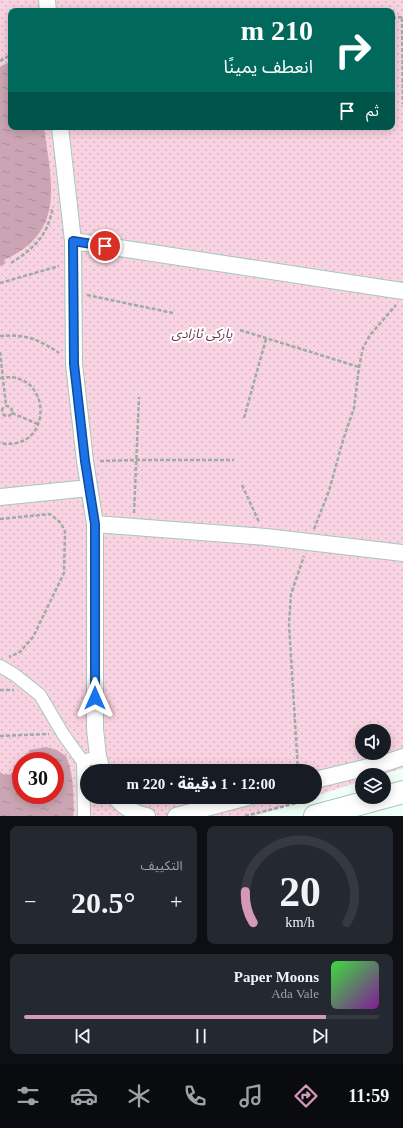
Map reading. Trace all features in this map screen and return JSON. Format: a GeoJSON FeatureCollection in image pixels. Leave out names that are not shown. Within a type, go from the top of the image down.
{"type":"FeatureCollection","features":[{"type":"Feature","properties":{"kind":"main road"},"geometry":{"type":"LineString","coordinates":[[310,808],[403,792]]}},
{"type":"Feature","properties":{"kind":"street"},"geometry":{"type":"LineString","coordinates":[[60,130],[73,241],[74,364],[85,461],[95,524],[95,729],[100,764],[82,762]]}},
{"type":"Feature","properties":{"kind":"street"},"geometry":{"type":"LineString","coordinates":[[73,241],[403,291]]}},
{"type":"Feature","properties":{"kind":"street"},"geometry":{"type":"LineString","coordinates":[[0,497],[89,488]]}},
{"type":"Feature","properties":{"kind":"street"},"geometry":{"type":"LineString","coordinates":[[95,524],[266,537],[403,553]]}},
{"type":"Feature","properties":{"kind":"street"},"geometry":{"type":"LineString","coordinates":[[2,662],[15,675],[40,695],[63,734],[82,762],[84,816]]}},
{"type":"Feature","properties":{"kind":"street"},"geometry":{"type":"LineString","coordinates":[[322,778],[385,763],[403,757]]}},
{"type":"Feature","properties":{"kind":"street"},"geometry":{"type":"LineString","coordinates":[[121,804],[138,814],[147,816]]}},
{"type":"Feature","properties":{"kind":"street"},"geometry":{"type":"LineString","coordinates":[[176,816],[221,804]]}},
{"type":"Feature","properties":{"kind":"path"},"geometry":{"type":"LineString","coordinates":[[402,18],[403,104]]}},
{"type":"Feature","properties":{"kind":"path"},"geometry":{"type":"LineString","coordinates":[[10,263],[25,254],[38,243],[47,228],[52,215],[55,200]]}},
{"type":"Feature","properties":{"kind":"path"},"geometry":{"type":"LineString","coordinates":[[0,283],[73,263]]}},
{"type":"Feature","properties":{"kind":"path"},"geometry":{"type":"LineString","coordinates":[[73,292],[173,313]]}},
{"type":"Feature","properties":{"kind":"path"},"geometry":{"type":"LineString","coordinates":[[240,330],[359,367]]}},
{"type":"Feature","properties":{"kind":"path"},"geometry":{"type":"LineString","coordinates":[[0,336],[20,336],[37,340],[60,353],[74,364]]}},
{"type":"Feature","properties":{"kind":"path"},"geometry":{"type":"LineString","coordinates":[[244,418],[266,339]]}},
{"type":"Feature","properties":{"kind":"path"},"geometry":{"type":"LineString","coordinates":[[0,352],[1,378],[6,406]]}},
{"type":"Feature","properties":{"kind":"path"},"geometry":{"type":"LineString","coordinates":[[0,443],[14,444],[24,440],[32,434],[41,415],[40,405],[34,390],[22,381],[12,378],[1,378]]}},
{"type":"Feature","properties":{"kind":"path"},"geometry":{"type":"LineString","coordinates":[[133,528],[139,397]]}},
{"type":"Feature","properties":{"kind":"path"},"geometry":{"type":"LineString","coordinates":[[6,406],[10,406],[12,412],[38,424]]}},
{"type":"Feature","properties":{"kind":"path"},"geometry":{"type":"LineString","coordinates":[[3,414],[2,408],[6,406]]}},
{"type":"Feature","properties":{"kind":"path"},"geometry":{"type":"LineString","coordinates":[[3,414],[8,416],[12,412]]}},
{"type":"Feature","properties":{"kind":"path"},"geometry":{"type":"LineString","coordinates":[[0,417],[3,414]]}},
{"type":"Feature","properties":{"kind":"path"},"geometry":{"type":"LineString","coordinates":[[85,461],[234,460]]}},
{"type":"Feature","properties":{"kind":"path"},"geometry":{"type":"LineString","coordinates":[[242,485],[266,537]]}},
{"type":"Feature","properties":{"kind":"path"},"geometry":{"type":"LineString","coordinates":[[0,520],[50,514],[61,523],[65,532],[64,573],[33,637],[20,652],[2,662]]}},
{"type":"Feature","properties":{"kind":"path"},"geometry":{"type":"LineString","coordinates":[[0,736],[63,734]]}},
{"type":"Feature","properties":{"kind":"path"},"geometry":{"type":"LineString","coordinates":[[245,816],[310,808]]}},
{"type":"Feature","properties":{"kind":"green space","name":"پارکی ئازادی"},"geometry":{"type":"Polygon","coordinates":[[[0,0],[403,0],[403,768],[391,772],[391,768],[355,768],[355,783],[322,794],[322,764],[80,764],[80,804],[292,804],[255,816],[0,816],[0,0]]]}},
{"type":"Feature","properties":{"kind":"water"},"geometry":{"type":"Polygon","coordinates":[[[8,63],[8,130],[44,130],[50,167],[51,186],[50,204],[46,220],[38,235],[24,249],[4,260],[5,264],[0,266],[0,67],[8,63]]]}},
{"type":"Feature","properties":{"kind":"water"},"geometry":{"type":"Polygon","coordinates":[[[46,747],[60,752],[28,752],[30,750],[46,747]]]}},
{"type":"Feature","properties":{"kind":"water"},"geometry":{"type":"Polygon","coordinates":[[[64,755],[69,763],[73,784],[73,816],[0,816],[0,772],[9,775],[12,773],[12,804],[64,804],[64,755]]]}},
{"type":"Feature","properties":{"kind":"route"},"geometry":{"type":"LineString","coordinates":[[95,698],[95,524],[85,461],[74,364],[73,241],[105,246]]}}]}
